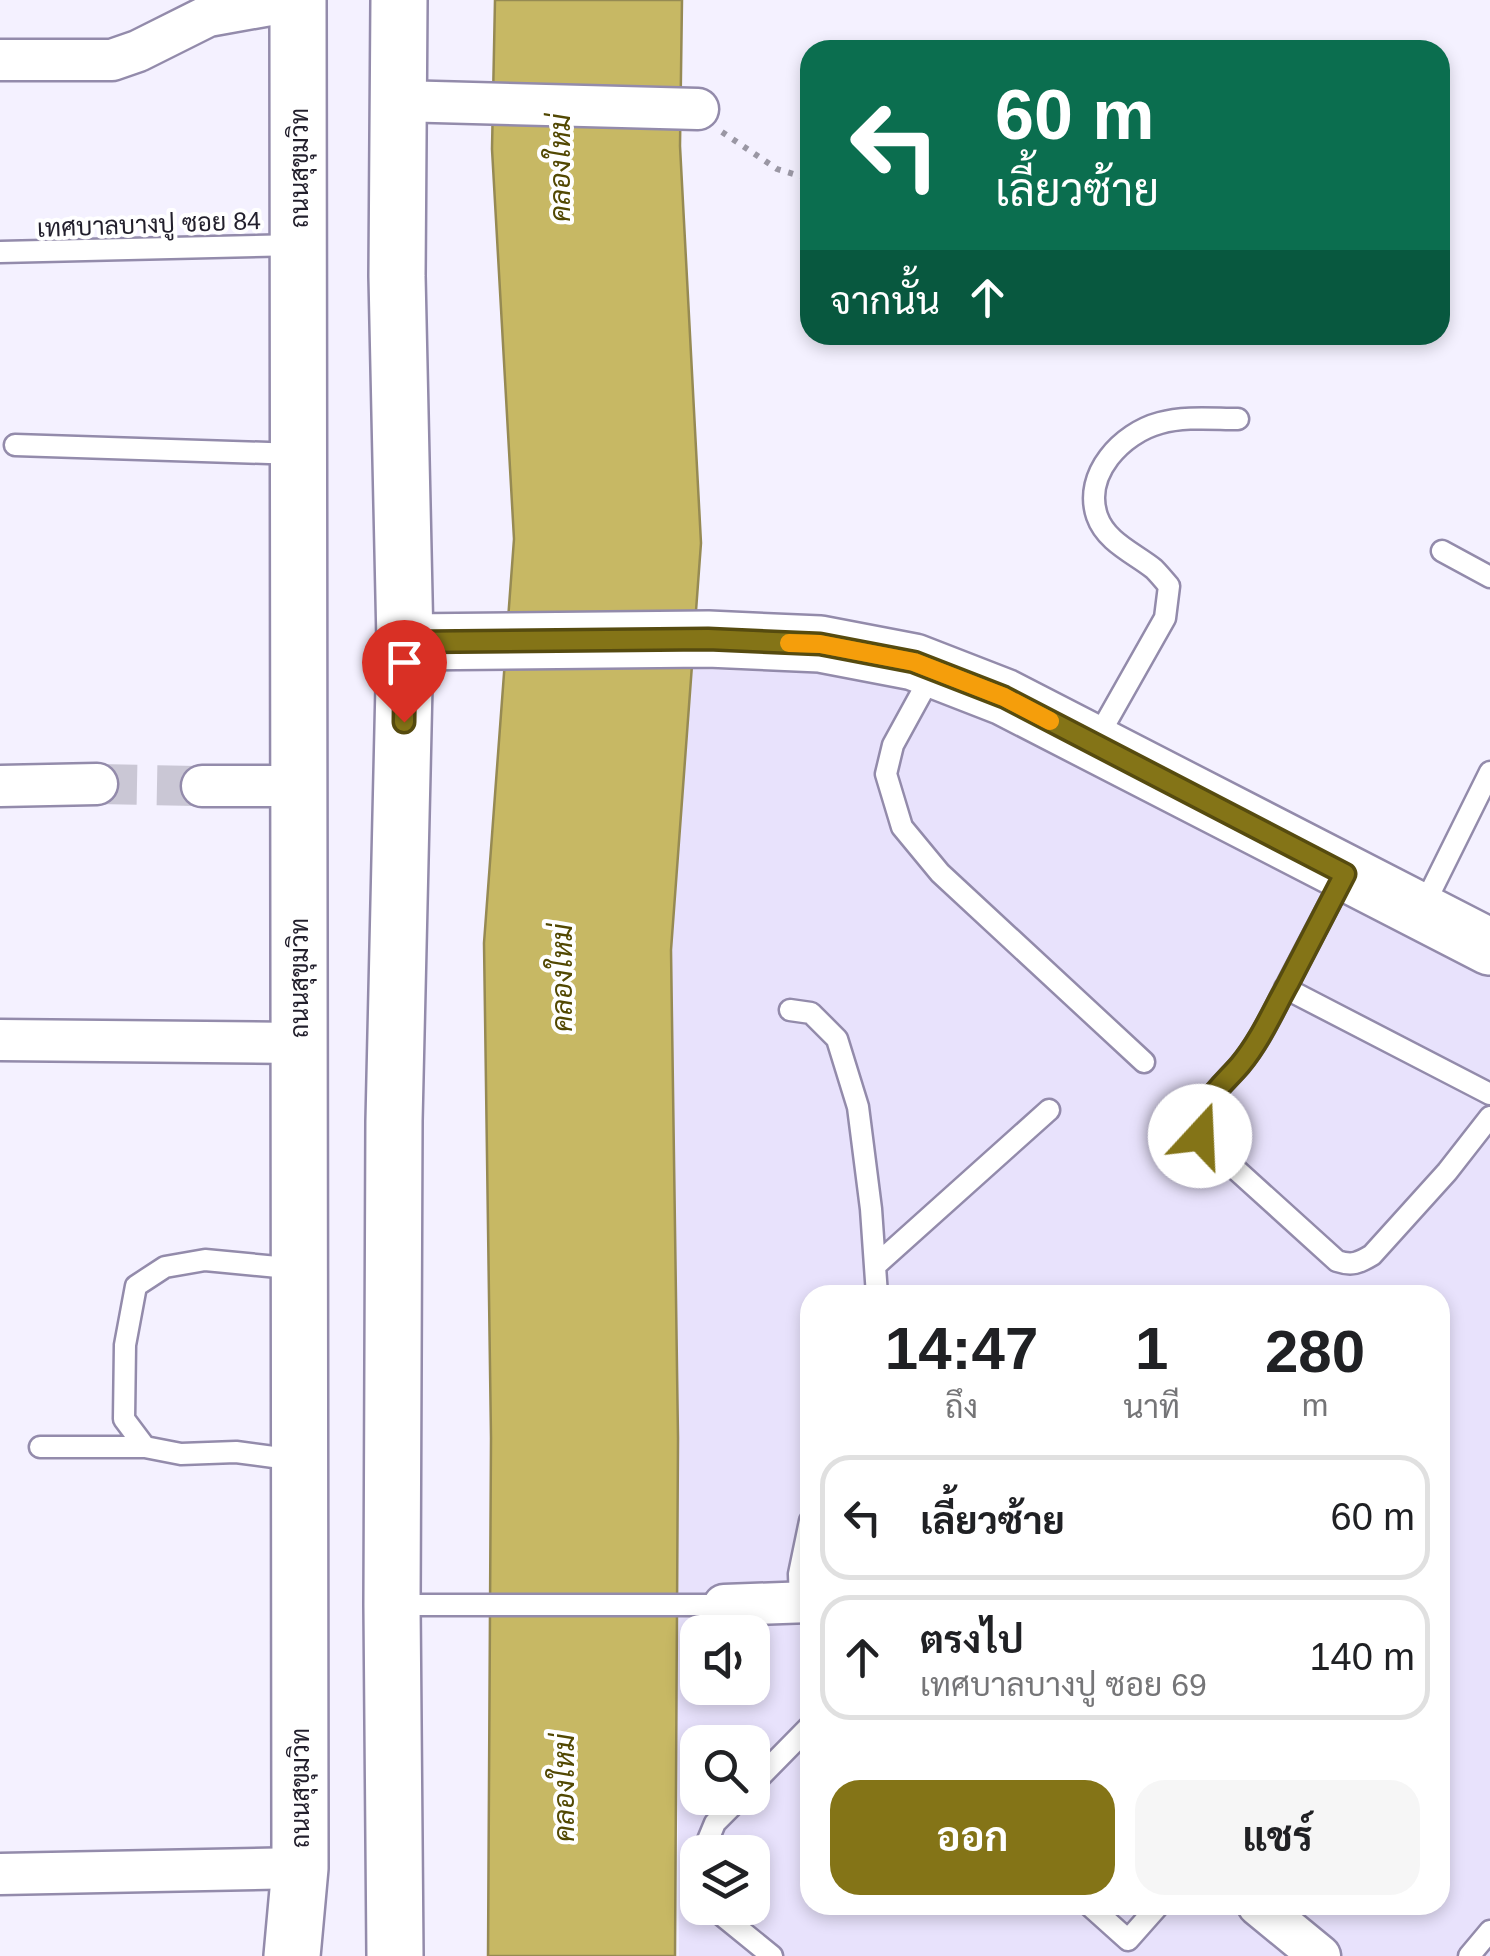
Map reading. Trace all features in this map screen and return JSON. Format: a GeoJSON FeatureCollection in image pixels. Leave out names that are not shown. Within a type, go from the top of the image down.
{"type":"FeatureCollection","features":[{"type":"Feature","properties":{"kind":"main road","name":"ถนนสุขุมวิท"},"geometry":{"type":"LineString","coordinates":[[292,1956],[300,1868],[298,0]]}},
{"type":"Feature","properties":{"kind":"main road"},"geometry":{"type":"LineString","coordinates":[[395,1956],[394,1121],[426,641],[397,276],[399,0]]}},
{"type":"Feature","properties":{"kind":"main road"},"geometry":{"type":"LineString","coordinates":[[426,641],[708,639],[820,644],[914,662],[1004,697],[1490,947]]}},
{"type":"Feature","properties":{"kind":"street"},"geometry":{"type":"LineString","coordinates":[[0,60],[112,60],[208,16],[298,0]]}},
{"type":"Feature","properties":{"kind":"street"},"geometry":{"type":"LineString","coordinates":[[398,101],[693,108]]}},
{"type":"Feature","properties":{"kind":"street"},"geometry":{"type":"LineString","coordinates":[[0,786],[98,784]]}},
{"type":"Feature","properties":{"kind":"street"},"geometry":{"type":"LineString","coordinates":[[202,786],[299,786]]}},
{"type":"Feature","properties":{"kind":"street"},"geometry":{"type":"LineString","coordinates":[[0,1040],[299,1042]]}},
{"type":"Feature","properties":{"kind":"street"},"geometry":{"type":"LineString","coordinates":[[724,1604],[800,1603]]}},
{"type":"Feature","properties":{"kind":"street"},"geometry":{"type":"LineString","coordinates":[[0,1874],[300,1868]]}},
{"type":"Feature","properties":{"kind":"street"},"geometry":{"type":"LineString","coordinates":[[1270,1915],[1320,1956]]}},
{"type":"Feature","properties":{"kind":"lane","name":"เทศบาลบางปู ซอย 84"},"geometry":{"type":"LineString","coordinates":[[0,252],[300,245]]}},
{"type":"Feature","properties":{"kind":"lane"},"geometry":{"type":"LineString","coordinates":[[1094,744],[1165,618],[1169,586],[1155,570],[1118,544],[1097,517],[1094,485],[1105,463],[1126,440],[1158,424],[1184,419],[1238,419]]}},
{"type":"Feature","properties":{"kind":"lane"},"geometry":{"type":"LineString","coordinates":[[16,445],[300,454]]}},
{"type":"Feature","properties":{"kind":"lane"},"geometry":{"type":"LineString","coordinates":[[1442,551],[1490,577]]}},
{"type":"Feature","properties":{"kind":"lane"},"geometry":{"type":"LineString","coordinates":[[934,670],[893,745],[886,774],[902,827],[940,873],[1144,1062]]}},
{"type":"Feature","properties":{"kind":"lane"},"geometry":{"type":"LineString","coordinates":[[1420,912],[1490,772]]}},
{"type":"Feature","properties":{"kind":"lane"},"geometry":{"type":"LineString","coordinates":[[1345,874],[1286,988],[1242,1062],[1200,1116],[1200,1136],[1338,1261],[1349,1265],[1372,1255],[1490,1117]]}},
{"type":"Feature","properties":{"kind":"lane"},"geometry":{"type":"LineString","coordinates":[[1286,988],[1490,1094]]}},
{"type":"Feature","properties":{"kind":"lane"},"geometry":{"type":"LineString","coordinates":[[790,1010],[811,1013],[837,1039],[858,1107],[876,1285]]}},
{"type":"Feature","properties":{"kind":"lane"},"geometry":{"type":"LineString","coordinates":[[875,1266],[1048,1110]]}},
{"type":"Feature","properties":{"kind":"lane"},"geometry":{"type":"LineString","coordinates":[[145,1448],[124,1419],[125,1345],[136,1286],[165,1267],[205,1260],[301,1269]]}},
{"type":"Feature","properties":{"kind":"lane"},"geometry":{"type":"LineString","coordinates":[[40,1447],[145,1448],[181,1454],[236,1452],[299,1461]]}},
{"type":"Feature","properties":{"kind":"lane"},"geometry":{"type":"LineString","coordinates":[[392,1605],[724,1604]]}},
{"type":"Feature","properties":{"kind":"lane"},"geometry":{"type":"LineString","coordinates":[[770,1767],[800,1736]]}},
{"type":"Feature","properties":{"kind":"lane"},"geometry":{"type":"LineString","coordinates":[[1100,1915],[1128,1940]]}},
{"type":"Feature","properties":{"kind":"lane"},"geometry":{"type":"LineString","coordinates":[[1114,1956],[1150,1915]]}},
{"type":"Feature","properties":{"kind":"lane"},"geometry":{"type":"LineString","coordinates":[[735,1925],[772,1956]]}},
{"type":"Feature","properties":{"kind":"lane"},"geometry":{"type":"LineString","coordinates":[[1470,1956],[1490,1931]]}},
{"type":"Feature","properties":{"kind":"path"},"geometry":{"type":"LineString","coordinates":[[693,108],[777,169],[800,176]]}},
{"type":"Feature","properties":{"kind":"shaded area"},"geometry":{"type":"Polygon","coordinates":[[[668,668],[893,676],[1002,716],[1490,971],[1490,1956],[679,1956],[668,668]]]}},
{"type":"Feature","properties":{"kind":"water","name":"คลองใหม่"},"geometry":{"type":"Polygon","coordinates":[[[495,0],[682,0],[680,146],[701,543],[671,950],[678,1438],[675,1956],[488,1956],[491,1438],[484,943],[514,539],[492,149],[495,0]]]}},
{"type":"Feature","properties":{"kind":"tunnel"},"geometry":{"type":"LineString","coordinates":[[97,784],[202,786]]}},
{"type":"Feature","properties":{"kind":"slow traffic"},"geometry":{"type":"LineString","coordinates":[[789,643],[820,644],[914,662],[1004,697],[1050,721]]}},
{"type":"Feature","properties":{"kind":"route"},"geometry":{"type":"LineString","coordinates":[[404,722],[405,642],[708,639],[820,644],[914,662],[1004,697],[1345,874],[1267,1023],[1200,1116],[1200,1136]]}}]}
